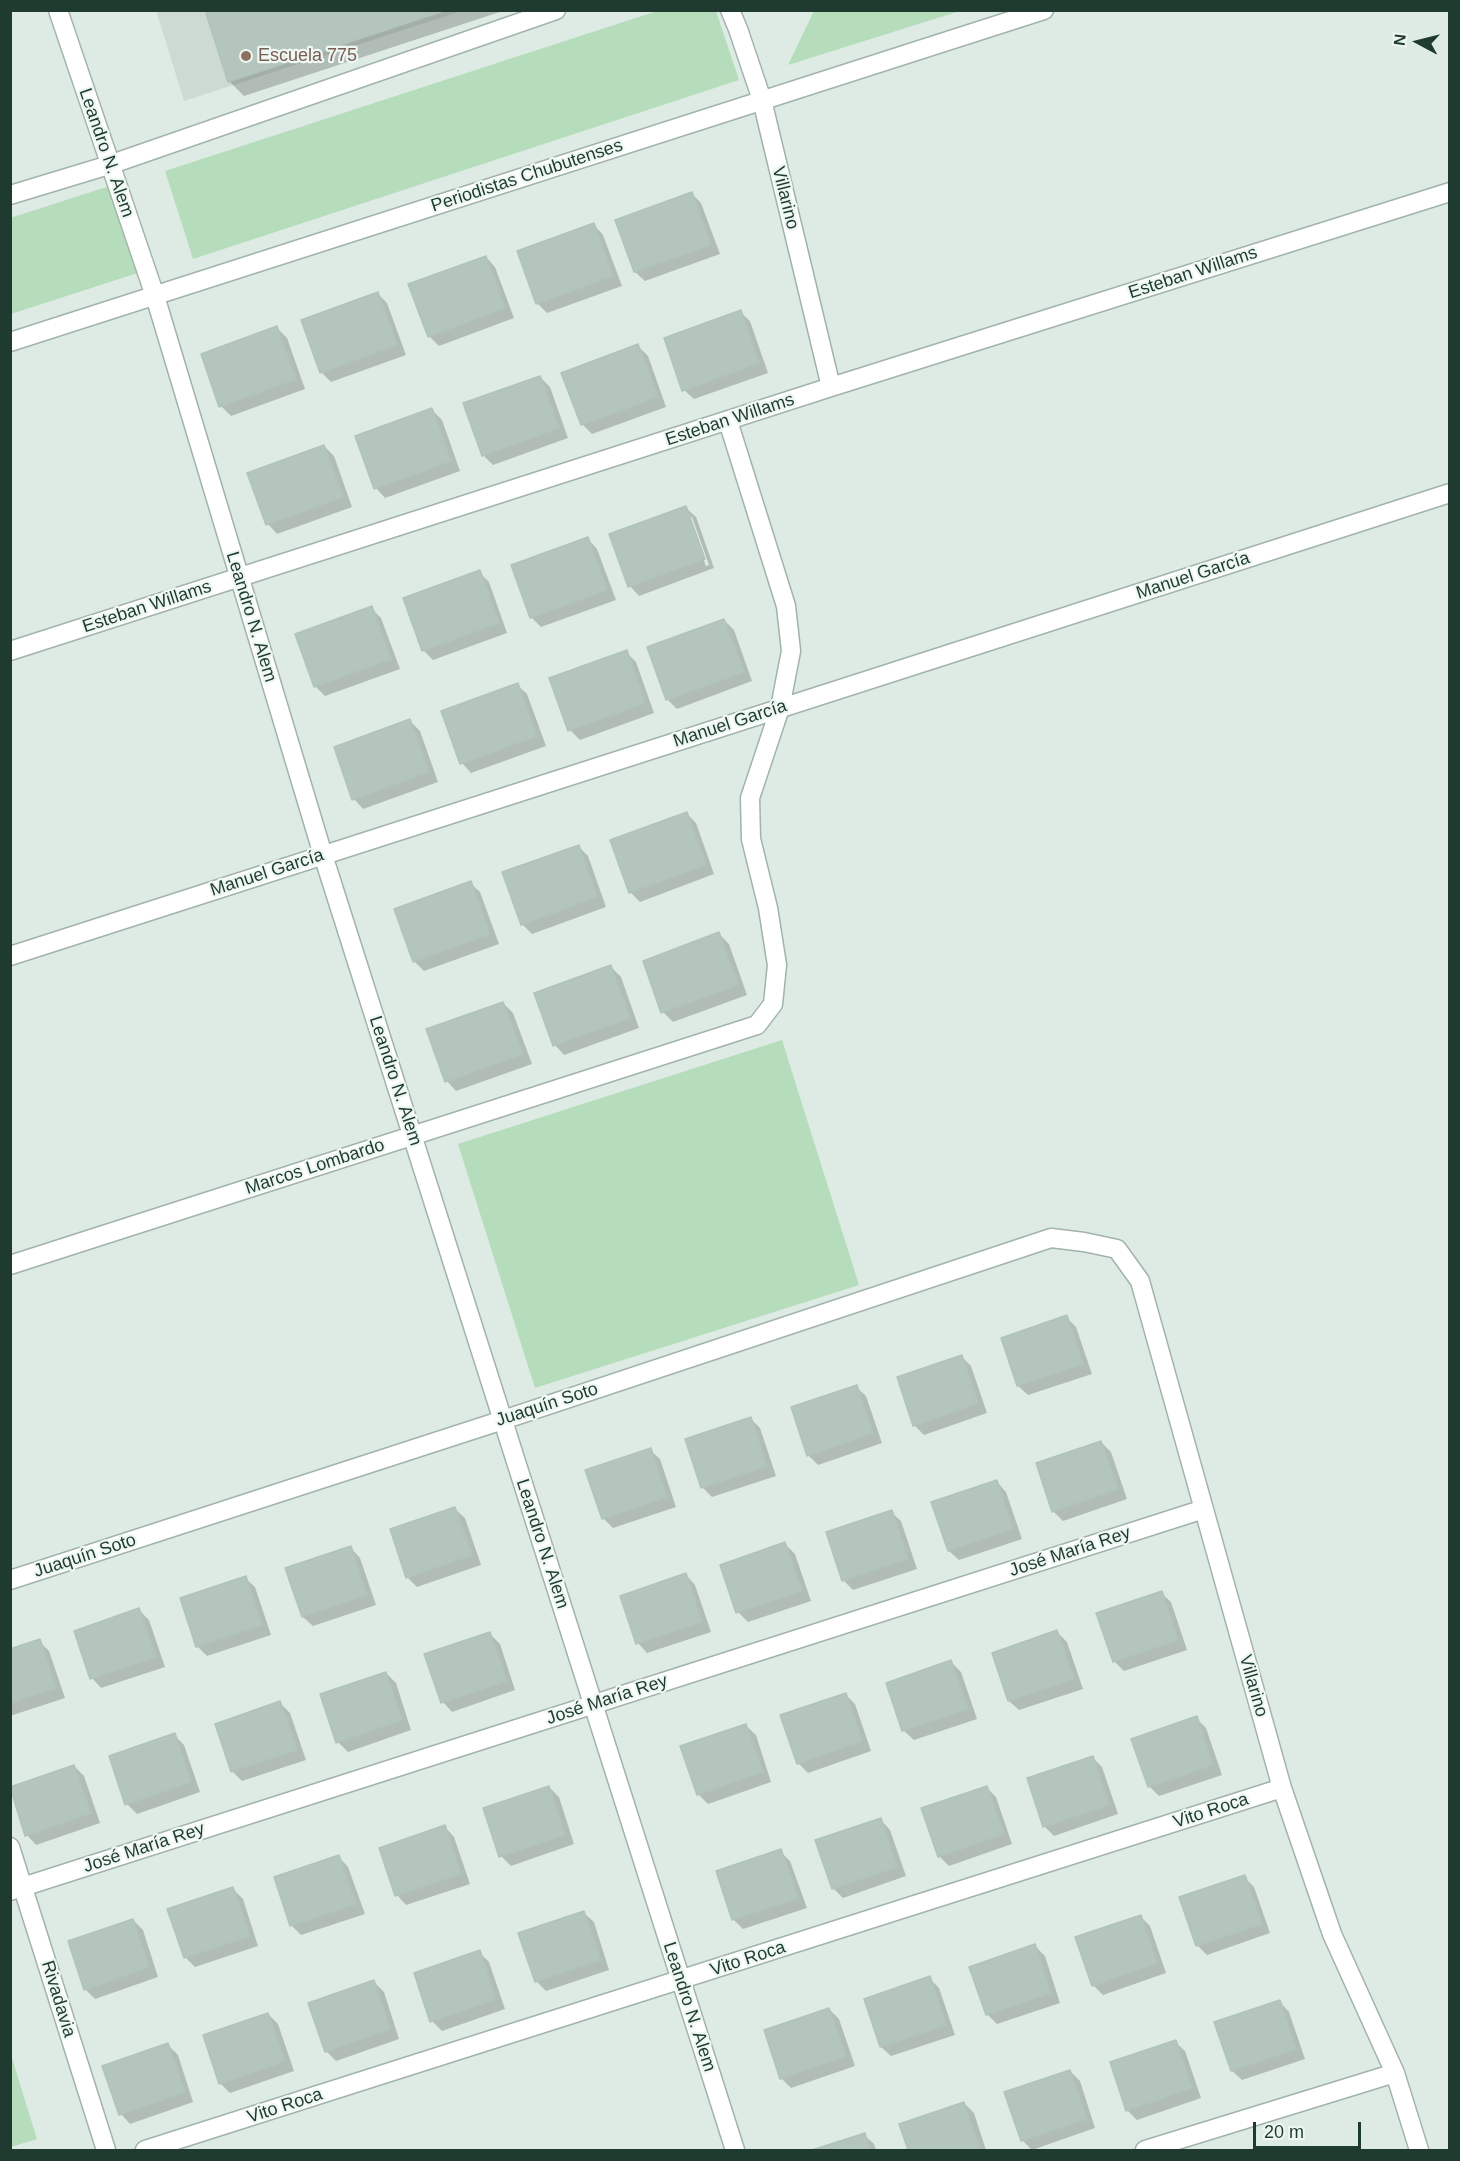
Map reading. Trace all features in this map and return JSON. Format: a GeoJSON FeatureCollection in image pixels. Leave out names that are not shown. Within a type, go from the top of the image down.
{"type":"FeatureCollection","features":[{"type":"Feature","properties":{"kind":"street","name":"Leandro N. Alem"},"geometry":{"type":"LineString","coordinates":[[58,10],[155,296],[323,855],[735,2151]]}},
{"type":"Feature","properties":{"kind":"street"},"geometry":{"type":"LineString","coordinates":[[10,195],[110,165],[556,10]]}},
{"type":"Feature","properties":{"kind":"street","name":"Villarino"},"geometry":{"type":"LineString","coordinates":[[730,10],[762,100],[831,387]]}},
{"type":"Feature","properties":{"kind":"street","name":"Periodistas Chubutenses"},"geometry":{"type":"LineString","coordinates":[[10,342],[1044,10]]}},
{"type":"Feature","properties":{"kind":"street","name":"Esteban Willams"},"geometry":{"type":"LineString","coordinates":[[10,651],[831,387],[1449,192]]}},
{"type":"Feature","properties":{"kind":"street"},"geometry":{"type":"LineString","coordinates":[[728,421],[786,606],[791,651],[780,708]]}},
{"type":"Feature","properties":{"kind":"street","name":"Manuel García"},"geometry":{"type":"LineString","coordinates":[[10,956],[1449,494]]}},
{"type":"Feature","properties":{"kind":"street","name":"Marcos Lombardo"},"geometry":{"type":"LineString","coordinates":[[10,1265],[758,1025],[773,1004],[777,965],[768,908],[752,839],[750,798],[780,708]]}},
{"type":"Feature","properties":{"kind":"street","name":"Juaquín Soto"},"geometry":{"type":"LineString","coordinates":[[10,1580],[1052,1238],[1084,1242]]}},
{"type":"Feature","properties":{"kind":"street","name":"Villarino"},"geometry":{"type":"LineString","coordinates":[[1084,1242],[1117,1249],[1140,1281],[1282,1788],[1332,1934],[1395,2073],[1419,2151]]}},
{"type":"Feature","properties":{"kind":"street","name":"José María Rey"},"geometry":{"type":"LineString","coordinates":[[17,1889],[1204,1509]]}},
{"type":"Feature","properties":{"kind":"street","name":"Vito Roca"},"geometry":{"type":"LineString","coordinates":[[145,2151],[1282,1788]]}},
{"type":"Feature","properties":{"kind":"street","name":"Rivadavia"},"geometry":{"type":"LineString","coordinates":[[10,1847],[17,1889],[106,2151]]}},
{"type":"Feature","properties":{"kind":"street"},"geometry":{"type":"LineString","coordinates":[[1145,2151],[1395,2073]]}},
{"type":"Feature","properties":{"kind":"shaded area","name":"Escuela 775"},"geometry":{"type":"Polygon","coordinates":[[[156,10],[462,11],[184,101],[156,10]]]}},
{"type":"Feature","properties":{"kind":"green space"},"geometry":{"type":"Polygon","coordinates":[[[814,10],[960,11],[788,65],[814,10]]]}},
{"type":"Feature","properties":{"kind":"green space"},"geometry":{"type":"Polygon","coordinates":[[[657,11],[716,11],[739,80],[193,259],[165,171],[657,11]]]}},
{"type":"Feature","properties":{"kind":"green space"},"geometry":{"type":"Polygon","coordinates":[[[119,183],[147,270],[11,314],[10,218],[119,183]]]}},
{"type":"Feature","properties":{"kind":"green space"},"geometry":{"type":"Polygon","coordinates":[[[782,1040],[859,1285],[535,1388],[458,1144],[782,1040]]]}},
{"type":"Feature","properties":{"kind":"green space"},"geometry":{"type":"Polygon","coordinates":[[[11,2055],[37,2139],[10,2147],[11,2055]]]}},
{"type":"Feature","properties":{"kind":"building","name":"Escuela 775"},"geometry":{"type":"Polygon","coordinates":[[[205,10],[447,10],[228,82],[205,10]]]}},
{"type":"Feature","properties":{"kind":"building"},"geometry":{"type":"Polygon","coordinates":[[[692,192],[711,245],[634,272],[615,220],[692,192]]]}},
{"type":"Feature","properties":{"kind":"building"},"geometry":{"type":"Polygon","coordinates":[[[594,223],[613,276],[536,304],[517,251],[594,223]]]}},
{"type":"Feature","properties":{"kind":"building"},"geometry":{"type":"Polygon","coordinates":[[[486,256],[505,308],[428,337],[408,284],[486,256]]]}},
{"type":"Feature","properties":{"kind":"building"},"geometry":{"type":"Polygon","coordinates":[[[378,292],[397,345],[320,373],[301,320],[378,292]]]}},
{"type":"Feature","properties":{"kind":"building"},"geometry":{"type":"Polygon","coordinates":[[[741,310],[759,363],[682,391],[664,338],[741,310]]]}},
{"type":"Feature","properties":{"kind":"building"},"geometry":{"type":"Polygon","coordinates":[[[277,326],[296,379],[219,407],[201,354],[277,326]]]}},
{"type":"Feature","properties":{"kind":"building"},"geometry":{"type":"Polygon","coordinates":[[[638,344],[658,397],[581,425],[561,373],[638,344]]]}},
{"type":"Feature","properties":{"kind":"building"},"geometry":{"type":"Polygon","coordinates":[[[540,376],[559,428],[482,456],[463,403],[540,376]]]}},
{"type":"Feature","properties":{"kind":"building"},"geometry":{"type":"Polygon","coordinates":[[[432,408],[451,461],[374,489],[355,436],[432,408]]]}},
{"type":"Feature","properties":{"kind":"building"},"geometry":{"type":"Polygon","coordinates":[[[324,445],[343,497],[266,525],[247,473],[324,445]]]}},
{"type":"Feature","properties":{"kind":"building"},"geometry":{"type":"Polygon","coordinates":[[[686,506],[705,559],[628,587],[609,534],[686,506]]]}},
{"type":"Feature","properties":{"kind":"building"},"geometry":{"type":"Polygon","coordinates":[[[588,537],[607,590],[530,618],[511,565],[588,537]]]}},
{"type":"Feature","properties":{"kind":"building"},"geometry":{"type":"Polygon","coordinates":[[[480,570],[499,623],[422,651],[403,598],[480,570]]]}},
{"type":"Feature","properties":{"kind":"building"},"geometry":{"type":"Polygon","coordinates":[[[372,606],[391,659],[314,687],[295,634],[372,606]]]}},
{"type":"Feature","properties":{"kind":"building"},"geometry":{"type":"Polygon","coordinates":[[[724,619],[744,672],[666,700],[647,647],[724,619]]]}},
{"type":"Feature","properties":{"kind":"building"},"geometry":{"type":"Polygon","coordinates":[[[627,650],[645,703],[568,731],[549,678],[627,650]]]}},
{"type":"Feature","properties":{"kind":"building"},"geometry":{"type":"Polygon","coordinates":[[[518,683],[537,736],[460,764],[441,711],[518,683]]]}},
{"type":"Feature","properties":{"kind":"building"},"geometry":{"type":"Polygon","coordinates":[[[410,719],[429,772],[352,800],[334,747],[410,719]]]}},
{"type":"Feature","properties":{"kind":"building"},"geometry":{"type":"Polygon","coordinates":[[[687,812],[706,865],[629,893],[610,840],[687,812]]]}},
{"type":"Feature","properties":{"kind":"building"},"geometry":{"type":"Polygon","coordinates":[[[579,845],[597,897],[521,925],[502,872],[579,845]]]}},
{"type":"Feature","properties":{"kind":"building"},"geometry":{"type":"Polygon","coordinates":[[[471,881],[490,934],[413,962],[394,909],[471,881]]]}},
{"type":"Feature","properties":{"kind":"building"},"geometry":{"type":"Polygon","coordinates":[[[719,932],[738,985],[661,1013],[643,961],[719,932]]]}},
{"type":"Feature","properties":{"kind":"building"},"geometry":{"type":"Polygon","coordinates":[[[611,965],[630,1018],[553,1046],[534,993],[611,965]]]}},
{"type":"Feature","properties":{"kind":"building"},"geometry":{"type":"Polygon","coordinates":[[[503,1002],[523,1054],[445,1082],[426,1029],[503,1002]]]}},
{"type":"Feature","properties":{"kind":"building"},"geometry":{"type":"Polygon","coordinates":[[[1067,1315],[1083,1364],[1017,1386],[1001,1338],[1067,1315]]]}},
{"type":"Feature","properties":{"kind":"building"},"geometry":{"type":"Polygon","coordinates":[[[962,1355],[978,1403],[913,1426],[897,1377],[962,1355]]]}},
{"type":"Feature","properties":{"kind":"building"},"geometry":{"type":"Polygon","coordinates":[[[857,1385],[873,1433],[807,1456],[791,1407],[857,1385]]]}},
{"type":"Feature","properties":{"kind":"building"},"geometry":{"type":"Polygon","coordinates":[[[751,1417],[767,1466],[701,1488],[685,1439],[751,1417]]]}},
{"type":"Feature","properties":{"kind":"building"},"geometry":{"type":"Polygon","coordinates":[[[1101,1441],[1118,1489],[1052,1512],[1036,1463],[1101,1441]]]}},
{"type":"Feature","properties":{"kind":"building"},"geometry":{"type":"Polygon","coordinates":[[[651,1448],[667,1497],[602,1519],[585,1470],[651,1448]]]}},
{"type":"Feature","properties":{"kind":"building"},"geometry":{"type":"Polygon","coordinates":[[[997,1480],[1013,1529],[948,1551],[931,1502],[997,1480]]]}},
{"type":"Feature","properties":{"kind":"building"},"geometry":{"type":"Polygon","coordinates":[[[455,1507],[472,1555],[406,1578],[390,1529],[455,1507]]]}},
{"type":"Feature","properties":{"kind":"building"},"geometry":{"type":"Polygon","coordinates":[[[892,1510],[908,1559],[842,1581],[826,1532],[892,1510]]]}},
{"type":"Feature","properties":{"kind":"building"},"geometry":{"type":"Polygon","coordinates":[[[785,1542],[802,1591],[736,1613],[720,1565],[785,1542]]]}},
{"type":"Feature","properties":{"kind":"building"},"geometry":{"type":"Polygon","coordinates":[[[351,1546],[367,1595],[302,1617],[285,1568],[351,1546]]]}},
{"type":"Feature","properties":{"kind":"building"},"geometry":{"type":"Polygon","coordinates":[[[686,1573],[702,1622],[636,1644],[620,1596],[686,1573]]]}},
{"type":"Feature","properties":{"kind":"building"},"geometry":{"type":"Polygon","coordinates":[[[246,1576],[262,1625],[196,1647],[180,1598],[246,1576]]]}},
{"type":"Feature","properties":{"kind":"building"},"geometry":{"type":"Polygon","coordinates":[[[1162,1591],[1178,1640],[1113,1662],[1096,1613],[1162,1591]]]}},
{"type":"Feature","properties":{"kind":"building"},"geometry":{"type":"Polygon","coordinates":[[[139,1608],[156,1657],[90,1679],[74,1631],[139,1608]]]}},
{"type":"Feature","properties":{"kind":"building"},"geometry":{"type":"Polygon","coordinates":[[[1057,1630],[1074,1679],[1008,1701],[992,1653],[1057,1630]]]}},
{"type":"Feature","properties":{"kind":"building"},"geometry":{"type":"Polygon","coordinates":[[[490,1632],[507,1681],[441,1703],[424,1654],[490,1632]]]}},
{"type":"Feature","properties":{"kind":"building"},"geometry":{"type":"Polygon","coordinates":[[[40,1639],[56,1688],[10,1703],[10,1649],[40,1639]]]}},
{"type":"Feature","properties":{"kind":"building"},"geometry":{"type":"Polygon","coordinates":[[[951,1660],[968,1709],[902,1731],[886,1683],[951,1660]]]}},
{"type":"Feature","properties":{"kind":"building"},"geometry":{"type":"Polygon","coordinates":[[[386,1672],[402,1720],[336,1743],[320,1694],[386,1672]]]}},
{"type":"Feature","properties":{"kind":"building"},"geometry":{"type":"Polygon","coordinates":[[[846,1693],[862,1741],[797,1764],[780,1715],[846,1693]]]}},
{"type":"Feature","properties":{"kind":"building"},"geometry":{"type":"Polygon","coordinates":[[[280,1701],[297,1750],[231,1772],[215,1724],[280,1701]]]}},
{"type":"Feature","properties":{"kind":"building"},"geometry":{"type":"Polygon","coordinates":[[[1197,1716],[1213,1765],[1148,1787],[1131,1739],[1197,1716]]]}},
{"type":"Feature","properties":{"kind":"building"},"geometry":{"type":"Polygon","coordinates":[[[746,1724],[763,1772],[697,1795],[680,1746],[746,1724]]]}},
{"type":"Feature","properties":{"kind":"building"},"geometry":{"type":"Polygon","coordinates":[[[175,1733],[191,1782],[125,1805],[109,1756],[175,1733]]]}},
{"type":"Feature","properties":{"kind":"building"},"geometry":{"type":"Polygon","coordinates":[[[1093,1756],[1109,1805],[1043,1827],[1027,1778],[1093,1756]]]}},
{"type":"Feature","properties":{"kind":"building"},"geometry":{"type":"Polygon","coordinates":[[[74,1765],[91,1813],[25,1836],[10,1787],[74,1765]]]}},
{"type":"Feature","properties":{"kind":"building"},"geometry":{"type":"Polygon","coordinates":[[[549,1786],[565,1835],[499,1857],[483,1808],[549,1786]]]}},
{"type":"Feature","properties":{"kind":"building"},"geometry":{"type":"Polygon","coordinates":[[[987,1786],[1004,1834],[938,1857],[921,1808],[987,1786]]]}},
{"type":"Feature","properties":{"kind":"building"},"geometry":{"type":"Polygon","coordinates":[[[881,1818],[897,1867],[832,1889],[815,1840],[881,1818]]]}},
{"type":"Feature","properties":{"kind":"building"},"geometry":{"type":"Polygon","coordinates":[[[445,1825],[461,1874],[395,1896],[379,1848],[445,1825]]]}},
{"type":"Feature","properties":{"kind":"building"},"geometry":{"type":"Polygon","coordinates":[[[781,1849],[798,1898],[732,1920],[716,1871],[781,1849]]]}},
{"type":"Feature","properties":{"kind":"building"},"geometry":{"type":"Polygon","coordinates":[[[339,1855],[356,1904],[290,1926],[274,1877],[339,1855]]]}},
{"type":"Feature","properties":{"kind":"building"},"geometry":{"type":"Polygon","coordinates":[[[1245,1875],[1262,1924],[1196,1946],[1179,1897],[1245,1875]]]}},
{"type":"Feature","properties":{"kind":"building"},"geometry":{"type":"Polygon","coordinates":[[[233,1887],[250,1936],[184,1958],[167,1909],[233,1887]]]}},
{"type":"Feature","properties":{"kind":"building"},"geometry":{"type":"Polygon","coordinates":[[[584,1911],[601,1960],[535,1982],[518,1933],[584,1911]]]}},
{"type":"Feature","properties":{"kind":"building"},"geometry":{"type":"Polygon","coordinates":[[[1141,1915],[1157,1963],[1092,1986],[1075,1937],[1141,1915]]]}},
{"type":"Feature","properties":{"kind":"building"},"geometry":{"type":"Polygon","coordinates":[[[133,1919],[149,1967],[84,1990],[68,1941],[133,1919]]]}},
{"type":"Feature","properties":{"kind":"building"},"geometry":{"type":"Polygon","coordinates":[[[1035,1944],[1051,1993],[986,2015],[969,1967],[1035,1944]]]}},
{"type":"Feature","properties":{"kind":"building"},"geometry":{"type":"Polygon","coordinates":[[[480,1950],[496,1999],[430,2022],[414,1973],[480,1950]]]}},
{"type":"Feature","properties":{"kind":"building"},"geometry":{"type":"Polygon","coordinates":[[[930,1976],[946,2025],[880,2047],[864,1999],[930,1976]]]}},
{"type":"Feature","properties":{"kind":"building"},"geometry":{"type":"Polygon","coordinates":[[[374,1980],[390,2029],[325,2052],[308,2003],[374,1980]]]}},
{"type":"Feature","properties":{"kind":"building"},"geometry":{"type":"Polygon","coordinates":[[[1280,2000],[1296,2049],[1231,2071],[1214,2022],[1280,2000]]]}},
{"type":"Feature","properties":{"kind":"building"},"geometry":{"type":"Polygon","coordinates":[[[829,2008],[846,2056],[780,2079],[764,2030],[829,2008]]]}},
{"type":"Feature","properties":{"kind":"building"},"geometry":{"type":"Polygon","coordinates":[[[268,2013],[285,2061],[219,2084],[203,2035],[268,2013]]]}},
{"type":"Feature","properties":{"kind":"building"},"geometry":{"type":"Polygon","coordinates":[[[1176,2040],[1192,2088],[1126,2111],[1110,2062],[1176,2040]]]}},
{"type":"Feature","properties":{"kind":"building"},"geometry":{"type":"Polygon","coordinates":[[[168,2043],[185,2092],[119,2115],[102,2066],[168,2043]]]}},
{"type":"Feature","properties":{"kind":"building"},"geometry":{"type":"Polygon","coordinates":[[[1070,2070],[1087,2119],[1021,2141],[1004,2092],[1070,2070]]]}},
{"type":"Feature","properties":{"kind":"building"},"geometry":{"type":"Polygon","coordinates":[[[964,2102],[980,2150],[908,2150],[899,2124],[964,2102]]]}},
{"type":"Feature","properties":{"kind":"building"},"geometry":{"type":"Polygon","coordinates":[[[865,2133],[870,2150],[812,2150],[865,2133]]]}},
{"type":"Feature","properties":{"kind":"place","name":"Escuela 775"},"geometry":{"type":"Point","coordinates":[246,56]}}]}
